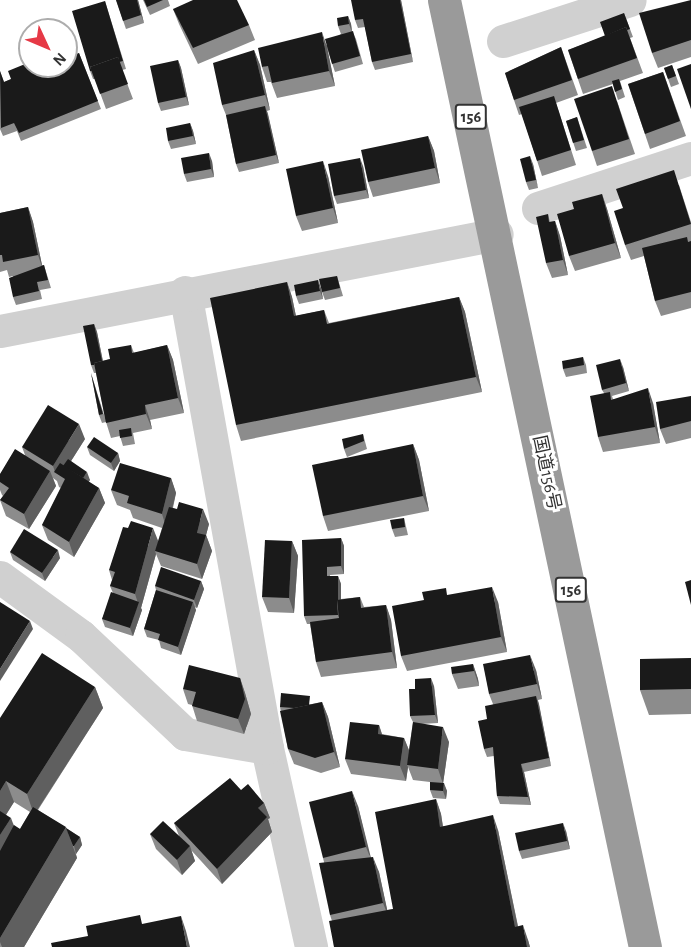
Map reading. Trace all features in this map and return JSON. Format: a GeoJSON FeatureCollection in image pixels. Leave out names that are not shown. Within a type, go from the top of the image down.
{"type":"FeatureCollection","features":[{"type":"Feature","properties":{"kind":"highway","name":"国道156号"},"geometry":{"type":"LineString","coordinates":[[444,0],[496,234],[645,947]]}},
{"type":"Feature","properties":{"kind":"street"},"geometry":{"type":"LineString","coordinates":[[503,41],[630,0]]}},
{"type":"Feature","properties":{"kind":"street"},"geometry":{"type":"LineString","coordinates":[[538,208],[691,158]]}},
{"type":"Feature","properties":{"kind":"street"},"geometry":{"type":"LineString","coordinates":[[0,331],[184,292],[496,234]]}},
{"type":"Feature","properties":{"kind":"street"},"geometry":{"type":"LineString","coordinates":[[184,292],[267,748],[311,947]]}},
{"type":"Feature","properties":{"kind":"street"},"geometry":{"type":"LineString","coordinates":[[0,576],[81,636],[185,734],[267,748]]}},
{"type":"Feature","properties":{"kind":"building"},"geometry":{"type":"Polygon","coordinates":[[[116,0],[137,0],[141,15],[123,21],[116,0]]]}},
{"type":"Feature","properties":{"kind":"building"},"geometry":{"type":"Polygon","coordinates":[[[144,0],[163,0],[147,7],[144,0]]]}},
{"type":"Feature","properties":{"kind":"building"},"geometry":{"type":"Polygon","coordinates":[[[193,0],[237,0],[249,25],[193,48],[173,9],[193,0]]]}},
{"type":"Feature","properties":{"kind":"building"},"geometry":{"type":"Polygon","coordinates":[[[351,0],[400,0],[411,54],[372,62],[363,19],[355,20],[351,0]]]}},
{"type":"Feature","properties":{"kind":"building"},"geometry":{"type":"Polygon","coordinates":[[[691,0],[691,40],[652,53],[639,13],[691,0]]]}},
{"type":"Feature","properties":{"kind":"building"},"geometry":{"type":"Polygon","coordinates":[[[105,1],[123,61],[119,62],[118,57],[90,67],[92,71],[90,71],[78,31],[78,18],[74,18],[72,11],[105,1]]]}},
{"type":"Feature","properties":{"kind":"building"},"geometry":{"type":"Polygon","coordinates":[[[624,13],[630,29],[627,30],[626,27],[605,36],[600,22],[624,13]]]}},
{"type":"Feature","properties":{"kind":"building"},"geometry":{"type":"Polygon","coordinates":[[[348,16],[349,24],[338,26],[337,18],[348,16]]]}},
{"type":"Feature","properties":{"kind":"building"},"geometry":{"type":"Polygon","coordinates":[[[626,27],[637,58],[578,79],[568,50],[626,27]]]}},
{"type":"Feature","properties":{"kind":"building"},"geometry":{"type":"Polygon","coordinates":[[[353,31],[360,56],[332,64],[325,39],[353,31]]]}},
{"type":"Feature","properties":{"kind":"building"},"geometry":{"type":"Polygon","coordinates":[[[322,32],[329,71],[272,83],[268,66],[262,67],[258,48],[322,32]]]}},
{"type":"Feature","properties":{"kind":"building"},"geometry":{"type":"Polygon","coordinates":[[[561,47],[572,80],[514,100],[505,73],[561,47]]]}},
{"type":"Feature","properties":{"kind":"building"},"geometry":{"type":"Polygon","coordinates":[[[254,50],[265,95],[222,105],[213,63],[254,50]]]}},
{"type":"Feature","properties":{"kind":"building"},"geometry":{"type":"Polygon","coordinates":[[[78,53],[98,101],[19,133],[14,123],[1,128],[0,71],[4,82],[11,79],[8,71],[18,67],[18,78],[78,78],[78,53]]]}},
{"type":"Feature","properties":{"kind":"building"},"geometry":{"type":"Polygon","coordinates":[[[118,57],[128,84],[100,94],[90,67],[118,57]]]}},
{"type":"Feature","properties":{"kind":"building"},"geometry":{"type":"Polygon","coordinates":[[[178,60],[186,97],[158,103],[150,66],[178,60]]]}},
{"type":"Feature","properties":{"kind":"building"},"geometry":{"type":"Polygon","coordinates":[[[691,64],[691,109],[677,69],[691,64]]]}},
{"type":"Feature","properties":{"kind":"building"},"geometry":{"type":"Polygon","coordinates":[[[672,65],[676,76],[668,79],[664,68],[672,65]]]}},
{"type":"Feature","properties":{"kind":"building"},"geometry":{"type":"Polygon","coordinates":[[[663,72],[680,121],[645,134],[628,84],[663,72]]]}},
{"type":"Feature","properties":{"kind":"building"},"geometry":{"type":"Polygon","coordinates":[[[619,79],[622,89],[615,92],[612,81],[619,79]]]}},
{"type":"Feature","properties":{"kind":"building"},"geometry":{"type":"Polygon","coordinates":[[[612,86],[629,139],[592,151],[574,99],[612,86]]]}},
{"type":"Feature","properties":{"kind":"building"},"geometry":{"type":"Polygon","coordinates":[[[554,96],[571,150],[537,161],[519,107],[554,96]]]}},
{"type":"Feature","properties":{"kind":"building"},"geometry":{"type":"Polygon","coordinates":[[[265,106],[276,155],[236,164],[226,115],[265,106]]]}},
{"type":"Feature","properties":{"kind":"building"},"geometry":{"type":"Polygon","coordinates":[[[577,117],[584,140],[573,143],[566,121],[577,117]]]}},
{"type":"Feature","properties":{"kind":"building"},"geometry":{"type":"Polygon","coordinates":[[[190,123],[193,136],[168,141],[166,128],[190,123]]]}},
{"type":"Feature","properties":{"kind":"building"},"geometry":{"type":"Polygon","coordinates":[[[428,136],[435,168],[368,182],[361,150],[428,136]]]}},
{"type":"Feature","properties":{"kind":"building"},"geometry":{"type":"Polygon","coordinates":[[[209,153],[211,169],[184,174],[181,158],[209,153]]]}},
{"type":"Feature","properties":{"kind":"building"},"geometry":{"type":"Polygon","coordinates":[[[530,156],[536,180],[526,182],[520,159],[530,156]]]}},
{"type":"Feature","properties":{"kind":"building"},"geometry":{"type":"Polygon","coordinates":[[[360,158],[366,190],[334,196],[328,164],[360,158]]]}},
{"type":"Feature","properties":{"kind":"building"},"geometry":{"type":"Polygon","coordinates":[[[323,161],[333,208],[296,216],[286,169],[323,161]]]}},
{"type":"Feature","properties":{"kind":"building"},"geometry":{"type":"Polygon","coordinates":[[[674,170],[691,224],[625,245],[614,211],[623,208],[616,189],[674,170]]]}},
{"type":"Feature","properties":{"kind":"building"},"geometry":{"type":"Polygon","coordinates":[[[602,194],[615,243],[569,256],[557,214],[574,209],[572,202],[602,194]]]}},
{"type":"Feature","properties":{"kind":"building"},"geometry":{"type":"Polygon","coordinates":[[[28,207],[38,255],[3,262],[2,255],[0,255],[0,213],[28,207]]]}},
{"type":"Feature","properties":{"kind":"building"},"geometry":{"type":"Polygon","coordinates":[[[548,214],[549,222],[555,221],[563,260],[546,263],[536,217],[548,214]]]}},
{"type":"Feature","properties":{"kind":"building"},"geometry":{"type":"Polygon","coordinates":[[[687,237],[688,242],[691,241],[691,292],[655,301],[642,248],[687,237]]]}},
{"type":"Feature","properties":{"kind":"building"},"geometry":{"type":"Polygon","coordinates":[[[44,265],[48,280],[37,282],[39,291],[13,297],[9,278],[44,265]]]}},
{"type":"Feature","properties":{"kind":"building"},"geometry":{"type":"Polygon","coordinates":[[[337,276],[340,288],[322,292],[319,279],[337,276]]]}},
{"type":"Feature","properties":{"kind":"building"},"geometry":{"type":"Polygon","coordinates":[[[318,280],[320,291],[296,296],[294,285],[318,280]]]}},
{"type":"Feature","properties":{"kind":"building"},"geometry":{"type":"Polygon","coordinates":[[[287,282],[294,316],[324,310],[327,324],[459,297],[476,377],[236,425],[210,298],[287,282]]]}},
{"type":"Feature","properties":{"kind":"building"},"geometry":{"type":"Polygon","coordinates":[[[94,324],[102,361],[91,365],[83,326],[94,324]]]}},
{"type":"Feature","properties":{"kind":"building"},"geometry":{"type":"Polygon","coordinates":[[[131,345],[132,353],[167,345],[178,398],[145,405],[146,414],[106,423],[94,363],[110,359],[108,349],[131,345]]]}},
{"type":"Feature","properties":{"kind":"building"},"geometry":{"type":"Polygon","coordinates":[[[583,357],[584,365],[563,369],[562,361],[583,357]]]}},
{"type":"Feature","properties":{"kind":"building"},"geometry":{"type":"Polygon","coordinates":[[[620,359],[626,383],[602,390],[596,365],[620,359]]]}},
{"type":"Feature","properties":{"kind":"building"},"geometry":{"type":"Polygon","coordinates":[[[91,373],[103,414],[99,415],[91,373]]]}},
{"type":"Feature","properties":{"kind":"building"},"geometry":{"type":"Polygon","coordinates":[[[648,388],[655,427],[598,437],[590,396],[610,392],[611,400],[648,388]]]}},
{"type":"Feature","properties":{"kind":"building"},"geometry":{"type":"Polygon","coordinates":[[[691,396],[691,421],[660,429],[656,402],[691,396]]]}},
{"type":"Feature","properties":{"kind":"building"},"geometry":{"type":"Polygon","coordinates":[[[48,405],[79,424],[53,466],[22,447],[48,405]]]}},
{"type":"Feature","properties":{"kind":"building"},"geometry":{"type":"Polygon","coordinates":[[[131,428],[132,436],[120,438],[119,430],[131,428]]]}},
{"type":"Feature","properties":{"kind":"building"},"geometry":{"type":"Polygon","coordinates":[[[363,434],[364,441],[344,449],[342,439],[363,434]]]}},
{"type":"Feature","properties":{"kind":"building"},"geometry":{"type":"Polygon","coordinates":[[[94,437],[118,453],[111,463],[87,447],[94,437]]]}},
{"type":"Feature","properties":{"kind":"building"},"geometry":{"type":"Polygon","coordinates":[[[413,444],[423,496],[323,516],[312,465],[413,444]]]}},
{"type":"Feature","properties":{"kind":"building"},"geometry":{"type":"Polygon","coordinates":[[[15,449],[50,471],[24,514],[0,500],[9,488],[0,482],[0,474],[15,449]]]}},
{"type":"Feature","properties":{"kind":"building"},"geometry":{"type":"Polygon","coordinates":[[[68,459],[87,472],[83,478],[63,466],[68,459]]]}},
{"type":"Feature","properties":{"kind":"building"},"geometry":{"type":"Polygon","coordinates":[[[60,463],[99,488],[69,542],[42,525],[65,479],[54,472],[60,463]]]}},
{"type":"Feature","properties":{"kind":"building"},"geometry":{"type":"Polygon","coordinates":[[[120,463],[171,478],[162,514],[127,503],[129,496],[111,490],[120,463]]]}},
{"type":"Feature","properties":{"kind":"building"},"geometry":{"type":"Polygon","coordinates":[[[179,502],[203,509],[197,533],[206,535],[197,564],[155,551],[169,507],[177,509],[179,502]]]}},
{"type":"Feature","properties":{"kind":"building"},"geometry":{"type":"Polygon","coordinates":[[[404,518],[405,527],[392,529],[390,520],[404,518]]]}},
{"type":"Feature","properties":{"kind":"building"},"geometry":{"type":"Polygon","coordinates":[[[131,521],[153,528],[135,594],[110,586],[115,572],[109,570],[123,527],[128,528],[131,521]]]}},
{"type":"Feature","properties":{"kind":"building"},"geometry":{"type":"Polygon","coordinates":[[[24,529],[58,550],[42,573],[10,552],[24,529]]]}},
{"type":"Feature","properties":{"kind":"building"},"geometry":{"type":"Polygon","coordinates":[[[341,538],[341,566],[327,567],[327,576],[338,576],[338,615],[304,616],[302,540],[341,538]]]}},
{"type":"Feature","properties":{"kind":"building"},"geometry":{"type":"Polygon","coordinates":[[[265,540],[292,541],[289,598],[262,597],[265,540]]]}},
{"type":"Feature","properties":{"kind":"building"},"geometry":{"type":"Polygon","coordinates":[[[161,567],[201,581],[194,600],[155,586],[161,567]]]}},
{"type":"Feature","properties":{"kind":"building"},"geometry":{"type":"Polygon","coordinates":[[[691,580],[691,605],[685,582],[691,580]]]}},
{"type":"Feature","properties":{"kind":"building"},"geometry":{"type":"Polygon","coordinates":[[[492,587],[501,637],[401,656],[392,606],[424,600],[422,592],[446,588],[447,595],[492,587]]]}},
{"type":"Feature","properties":{"kind":"building"},"geometry":{"type":"Polygon","coordinates":[[[156,590],[193,602],[178,647],[158,640],[160,634],[144,629],[156,590]]]}},
{"type":"Feature","properties":{"kind":"building"},"geometry":{"type":"Polygon","coordinates":[[[111,592],[139,602],[130,628],[102,619],[111,592]]]}},
{"type":"Feature","properties":{"kind":"building"},"geometry":{"type":"Polygon","coordinates":[[[360,597],[361,608],[386,605],[392,652],[316,662],[310,622],[339,618],[337,600],[360,597]]]}},
{"type":"Feature","properties":{"kind":"building"},"geometry":{"type":"Polygon","coordinates":[[[0,602],[30,621],[0,669],[0,602]]]}},
{"type":"Feature","properties":{"kind":"building"},"geometry":{"type":"Polygon","coordinates":[[[42,653],[95,687],[27,794],[6,781],[0,791],[0,718],[42,653]]]}},
{"type":"Feature","properties":{"kind":"building"},"geometry":{"type":"Polygon","coordinates":[[[530,655],[537,684],[489,694],[483,664],[530,655]]]}},
{"type":"Feature","properties":{"kind":"building"},"geometry":{"type":"Polygon","coordinates":[[[691,658],[691,689],[640,690],[640,659],[691,658]]]}},
{"type":"Feature","properties":{"kind":"building"},"geometry":{"type":"Polygon","coordinates":[[[473,664],[474,671],[452,674],[451,667],[473,664]]]}},
{"type":"Feature","properties":{"kind":"building"},"geometry":{"type":"Polygon","coordinates":[[[189,665],[240,678],[245,699],[238,719],[192,706],[196,692],[183,689],[189,665]]]}},
{"type":"Feature","properties":{"kind":"building"},"geometry":{"type":"Polygon","coordinates":[[[431,678],[435,715],[410,716],[409,689],[415,689],[415,679],[431,678]]]}},
{"type":"Feature","properties":{"kind":"building"},"geometry":{"type":"Polygon","coordinates":[[[281,693],[310,696],[309,705],[294,708],[280,707],[281,693]]]}},
{"type":"Feature","properties":{"kind":"building"},"geometry":{"type":"Polygon","coordinates":[[[536,696],[549,758],[521,764],[528,797],[497,796],[493,747],[484,749],[478,721],[487,719],[485,706],[536,696]]]}},
{"type":"Feature","properties":{"kind":"building"},"geometry":{"type":"Polygon","coordinates":[[[322,702],[334,752],[315,758],[288,749],[280,711],[322,702]]]}},
{"type":"Feature","properties":{"kind":"building"},"geometry":{"type":"Polygon","coordinates":[[[350,722],[379,725],[378,734],[404,738],[400,766],[345,759],[350,722]]]}},
{"type":"Feature","properties":{"kind":"building"},"geometry":{"type":"Polygon","coordinates":[[[413,722],[443,727],[438,769],[407,765],[413,722]]]}},
{"type":"Feature","properties":{"kind":"building"},"geometry":{"type":"Polygon","coordinates":[[[230,778],[241,790],[248,784],[264,803],[258,808],[267,817],[217,869],[174,823],[230,778]]]}},
{"type":"Feature","properties":{"kind":"building"},"geometry":{"type":"Polygon","coordinates":[[[430,782],[444,783],[443,791],[430,790],[430,782]]]}},
{"type":"Feature","properties":{"kind":"building"},"geometry":{"type":"Polygon","coordinates":[[[352,791],[366,847],[323,858],[309,802],[352,791]]]}},
{"type":"Feature","properties":{"kind":"building"},"geometry":{"type":"Polygon","coordinates":[[[436,799],[440,827],[493,815],[515,927],[523,925],[527,947],[334,947],[329,921],[393,909],[375,812],[436,799]]]}},
{"type":"Feature","properties":{"kind":"building"},"geometry":{"type":"Polygon","coordinates":[[[33,807],[66,827],[0,938],[0,851],[14,825],[20,829],[33,807]]]}},
{"type":"Feature","properties":{"kind":"building"},"geometry":{"type":"Polygon","coordinates":[[[0,811],[11,818],[0,835],[0,811]]]}},
{"type":"Feature","properties":{"kind":"building"},"geometry":{"type":"Polygon","coordinates":[[[163,821],[190,846],[177,860],[150,834],[163,821]]]}},
{"type":"Feature","properties":{"kind":"building"},"geometry":{"type":"Polygon","coordinates":[[[563,823],[567,841],[519,851],[515,833],[563,823]]]}},
{"type":"Feature","properties":{"kind":"building"},"geometry":{"type":"Polygon","coordinates":[[[66,828],[80,837],[74,846],[73,846],[66,828]]]}},
{"type":"Feature","properties":{"kind":"building"},"geometry":{"type":"Polygon","coordinates":[[[373,857],[383,903],[330,915],[319,863],[373,857]]]}},
{"type":"Feature","properties":{"kind":"building"},"geometry":{"type":"Polygon","coordinates":[[[140,915],[142,924],[181,916],[187,947],[52,947],[51,943],[88,936],[86,926],[140,915]]]}}]}
